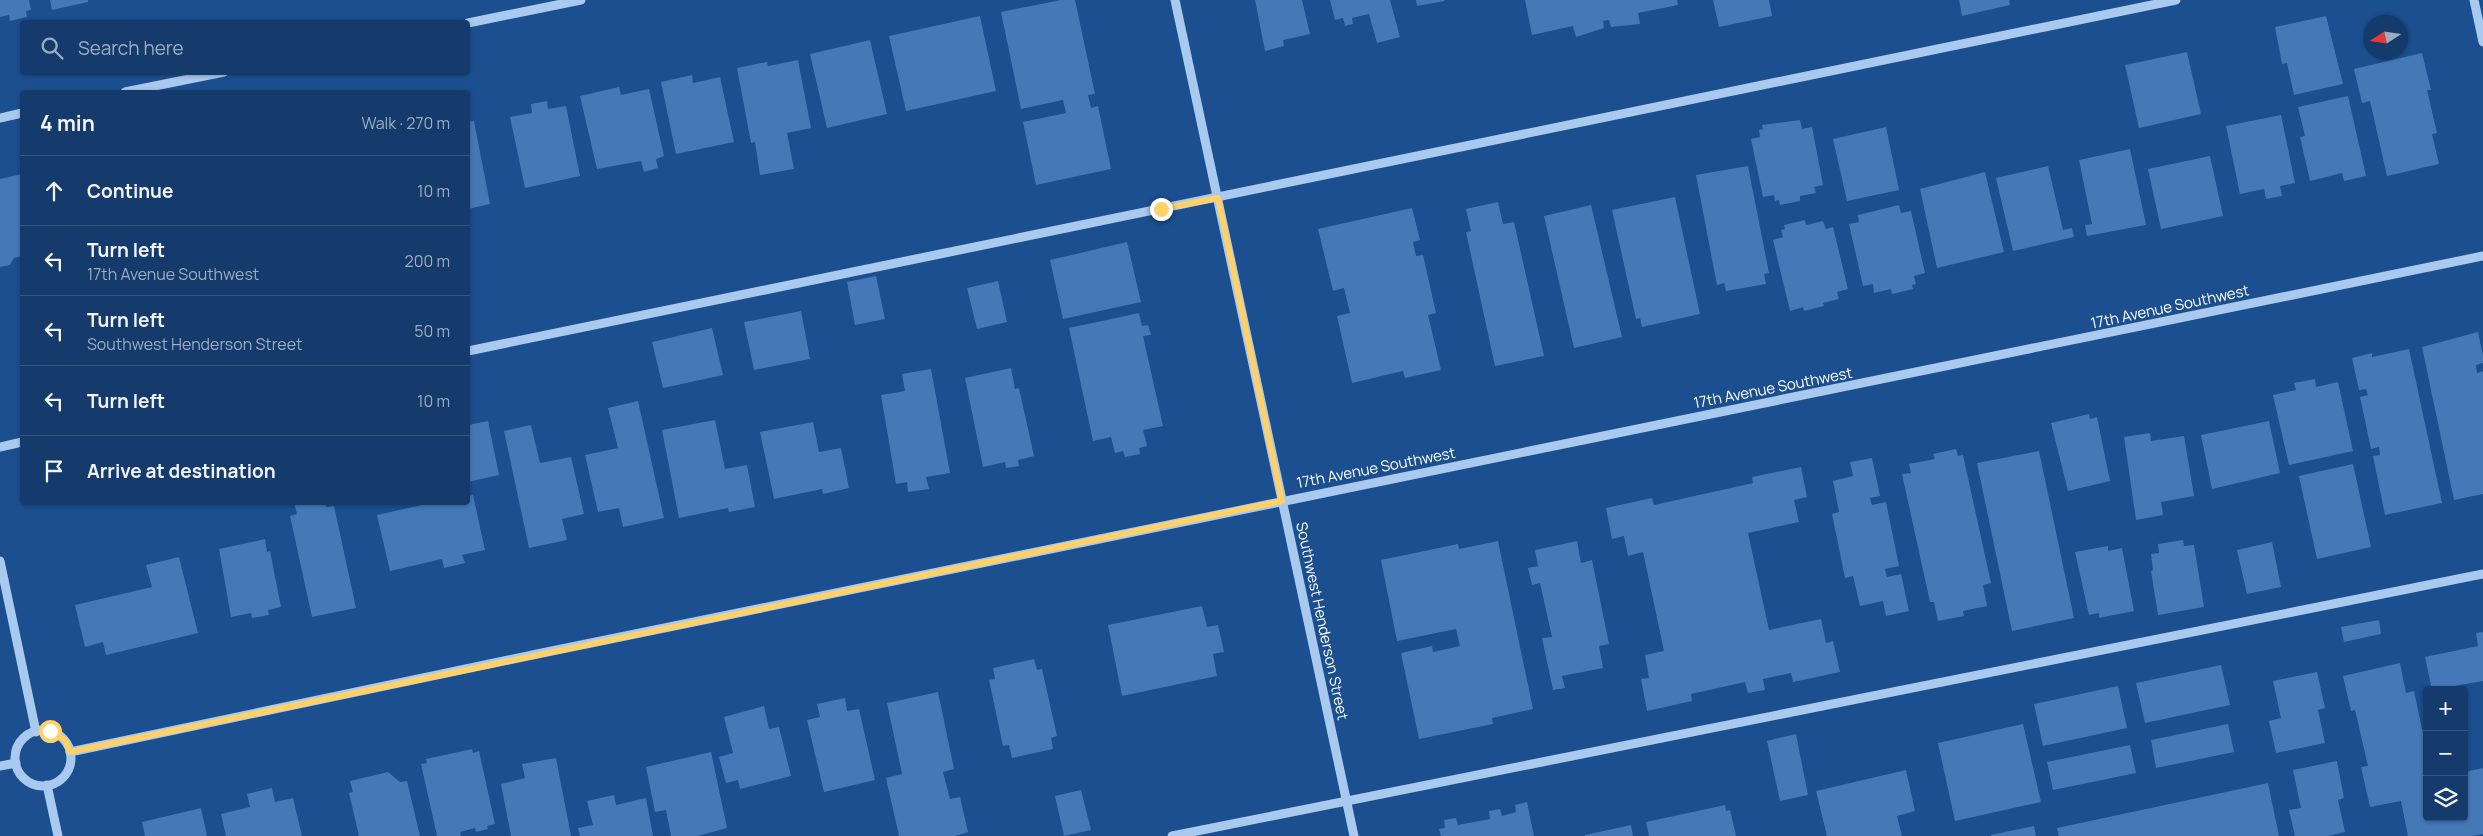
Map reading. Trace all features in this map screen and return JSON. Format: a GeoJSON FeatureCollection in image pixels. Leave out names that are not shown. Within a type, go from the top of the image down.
{"type":"FeatureCollection","features":[{"type":"Feature","properties":{"kind":"street"},"geometry":{"type":"LineString","coordinates":[[470,23],[581,0]]}},
{"type":"Feature","properties":{"kind":"street","name":"Southwest Henderson Street"},"geometry":{"type":"LineString","coordinates":[[1176,0],[1354,836]]}},
{"type":"Feature","properties":{"kind":"street"},"geometry":{"type":"LineString","coordinates":[[470,351],[2176,0]]}},
{"type":"Feature","properties":{"kind":"street"},"geometry":{"type":"LineString","coordinates":[[2474,0],[2483,42]]}},
{"type":"Feature","properties":{"kind":"street"},"geometry":{"type":"LineString","coordinates":[[135,90],[209,75]]}},
{"type":"Feature","properties":{"kind":"street"},"geometry":{"type":"LineString","coordinates":[[0,118],[20,113]]}},
{"type":"Feature","properties":{"kind":"street","name":"17th Avenue Southwest"},"geometry":{"type":"LineString","coordinates":[[70,752],[1282,501],[2483,256]]}},
{"type":"Feature","properties":{"kind":"street"},"geometry":{"type":"LineString","coordinates":[[0,447],[20,442]]}},
{"type":"Feature","properties":{"kind":"street"},"geometry":{"type":"LineString","coordinates":[[0,561],[36,732]]}},
{"type":"Feature","properties":{"kind":"street"},"geometry":{"type":"LineString","coordinates":[[1172,836],[2483,574]]}},
{"type":"Feature","properties":{"kind":"street"},"geometry":{"type":"LineString","coordinates":[[50,731],[58,734],[65,740],[70,752],[70,766],[66,774],[61,780],[47,785],[36,785],[28,781],[20,774],[16,763],[18,747],[23,739],[36,732],[50,731]]}},
{"type":"Feature","properties":{"kind":"street"},"geometry":{"type":"LineString","coordinates":[[0,766],[16,763]]}},
{"type":"Feature","properties":{"kind":"street"},"geometry":{"type":"LineString","coordinates":[[47,785],[58,836]]}},
{"type":"Feature","properties":{"kind":"building"},"geometry":{"type":"Polygon","coordinates":[[[0,0],[29,0],[31,10],[26,11],[27,17],[10,21],[9,15],[0,17],[0,0]]]}},
{"type":"Feature","properties":{"kind":"building"},"geometry":{"type":"Polygon","coordinates":[[[50,0],[88,0],[88,2],[52,10],[50,0]]]}},
{"type":"Feature","properties":{"kind":"building"},"geometry":{"type":"Polygon","coordinates":[[[1061,0],[1075,0],[1095,94],[1088,95],[1091,108],[1098,106],[1111,169],[1036,185],[1023,122],[1066,113],[1063,100],[1021,109],[1001,12],[1061,0]]]}},
{"type":"Feature","properties":{"kind":"building"},"geometry":{"type":"Polygon","coordinates":[[[1255,0],[1302,0],[1310,34],[1283,40],[1284,46],[1265,51],[1255,0]]]}},
{"type":"Feature","properties":{"kind":"building"},"geometry":{"type":"Polygon","coordinates":[[[1330,0],[1390,0],[1400,37],[1377,43],[1369,14],[1352,18],[1353,24],[1345,26],[1343,18],[1335,20],[1330,0]]]}},
{"type":"Feature","properties":{"kind":"building"},"geometry":{"type":"Polygon","coordinates":[[[1416,0],[1444,0],[1445,1],[1417,6],[1416,0]]]}},
{"type":"Feature","properties":{"kind":"building"},"geometry":{"type":"Polygon","coordinates":[[[1525,0],[1677,0],[1678,5],[1638,13],[1640,24],[1611,27],[1609,20],[1603,21],[1604,28],[1576,37],[1573,26],[1532,35],[1525,0]]]}},
{"type":"Feature","properties":{"kind":"building"},"geometry":{"type":"Polygon","coordinates":[[[1713,0],[1769,0],[1772,16],[1719,27],[1713,0]]]}},
{"type":"Feature","properties":{"kind":"building"},"geometry":{"type":"Polygon","coordinates":[[[1959,0],[2009,0],[2010,5],[1962,16],[1959,0]]]}},
{"type":"Feature","properties":{"kind":"building"},"geometry":{"type":"Polygon","coordinates":[[[980,16],[996,91],[906,111],[889,36],[980,16]]]}},
{"type":"Feature","properties":{"kind":"building"},"geometry":{"type":"Polygon","coordinates":[[[2326,16],[2343,84],[2294,95],[2287,63],[2282,64],[2275,27],[2326,16]]]}},
{"type":"Feature","properties":{"kind":"building"},"geometry":{"type":"Polygon","coordinates":[[[870,40],[887,114],[827,128],[810,54],[870,40]]]}},
{"type":"Feature","properties":{"kind":"building"},"geometry":{"type":"Polygon","coordinates":[[[2187,52],[2201,114],[2139,128],[2125,65],[2187,52]]]}},
{"type":"Feature","properties":{"kind":"building"},"geometry":{"type":"Polygon","coordinates":[[[2422,53],[2431,90],[2427,90],[2437,133],[2432,134],[2439,164],[2387,176],[2370,101],[2362,103],[2354,69],[2392,60],[2408,60],[2408,56],[2422,53]]]}},
{"type":"Feature","properties":{"kind":"building"},"geometry":{"type":"Polygon","coordinates":[[[798,60],[811,128],[787,133],[794,169],[760,175],[755,142],[751,143],[737,68],[767,62],[768,66],[798,60]]]}},
{"type":"Feature","properties":{"kind":"building"},"geometry":{"type":"Polygon","coordinates":[[[692,75],[693,83],[720,77],[734,142],[676,154],[661,82],[692,75]]]}},
{"type":"Feature","properties":{"kind":"building"},"geometry":{"type":"Polygon","coordinates":[[[619,87],[621,95],[649,89],[664,156],[656,159],[658,168],[644,172],[641,161],[597,169],[580,96],[619,87]]]}},
{"type":"Feature","properties":{"kind":"building"},"geometry":{"type":"Polygon","coordinates":[[[2348,96],[2366,176],[2344,181],[2342,173],[2310,181],[2300,137],[2305,136],[2298,107],[2348,96]]]}},
{"type":"Feature","properties":{"kind":"building"},"geometry":{"type":"Polygon","coordinates":[[[547,101],[548,109],[566,106],[580,176],[525,188],[510,117],[532,113],[531,104],[547,101]]]}},
{"type":"Feature","properties":{"kind":"building"},"geometry":{"type":"Polygon","coordinates":[[[2281,115],[2295,183],[2280,186],[2282,196],[2266,199],[2264,189],[2240,194],[2226,126],[2281,115]]]}},
{"type":"Feature","properties":{"kind":"building"},"geometry":{"type":"Polygon","coordinates":[[[1800,120],[1802,129],[1812,127],[1823,185],[1814,187],[1816,193],[1800,196],[1800,201],[1780,205],[1779,200],[1775,201],[1774,195],[1763,197],[1751,139],[1760,137],[1759,130],[1763,129],[1762,125],[1800,120]]]}},
{"type":"Feature","properties":{"kind":"building"},"geometry":{"type":"Polygon","coordinates":[[[474,121],[490,204],[470,209],[470,122],[474,121]]]}},
{"type":"Feature","properties":{"kind":"building"},"geometry":{"type":"Polygon","coordinates":[[[1886,127],[1899,190],[1847,201],[1833,139],[1886,127]]]}},
{"type":"Feature","properties":{"kind":"building"},"geometry":{"type":"Polygon","coordinates":[[[2130,149],[2146,225],[2087,236],[2085,225],[2092,224],[2079,160],[2130,149]]]}},
{"type":"Feature","properties":{"kind":"building"},"geometry":{"type":"Polygon","coordinates":[[[2210,156],[2223,216],[2161,229],[2148,169],[2210,156]]]}},
{"type":"Feature","properties":{"kind":"building"},"geometry":{"type":"Polygon","coordinates":[[[1748,166],[1769,273],[1764,274],[1766,284],[1726,291],[1724,283],[1717,285],[1696,175],[1748,166]]]}},
{"type":"Feature","properties":{"kind":"building"},"geometry":{"type":"Polygon","coordinates":[[[2048,166],[2063,230],[2072,228],[2074,237],[2013,251],[1996,178],[2048,166]]]}},
{"type":"Feature","properties":{"kind":"building"},"geometry":{"type":"Polygon","coordinates":[[[1985,172],[2004,252],[1937,268],[1920,189],[1985,172]]]}},
{"type":"Feature","properties":{"kind":"building"},"geometry":{"type":"Polygon","coordinates":[[[20,174],[20,256],[14,258],[10,265],[0,267],[0,179],[20,174]]]}},
{"type":"Feature","properties":{"kind":"building"},"geometry":{"type":"Polygon","coordinates":[[[1675,197],[1700,314],[1642,327],[1640,318],[1636,319],[1612,210],[1675,197]]]}},
{"type":"Feature","properties":{"kind":"building"},"geometry":{"type":"Polygon","coordinates":[[[1498,202],[1503,224],[1514,222],[1544,356],[1495,366],[1466,232],[1471,231],[1466,209],[1498,202]]]}},
{"type":"Feature","properties":{"kind":"building"},"geometry":{"type":"Polygon","coordinates":[[[1591,205],[1622,337],[1574,348],[1544,216],[1591,205]]]}},
{"type":"Feature","properties":{"kind":"building"},"geometry":{"type":"Polygon","coordinates":[[[1899,205],[1901,213],[1911,211],[1925,273],[1914,276],[1916,284],[1912,285],[1913,289],[1892,294],[1891,289],[1874,293],[1873,284],[1863,286],[1849,224],[1859,222],[1858,215],[1899,205]]]}},
{"type":"Feature","properties":{"kind":"building"},"geometry":{"type":"Polygon","coordinates":[[[1412,208],[1420,240],[1413,242],[1416,256],[1423,255],[1436,313],[1428,315],[1441,370],[1405,378],[1403,371],[1352,383],[1337,316],[1350,313],[1344,288],[1333,291],[1318,229],[1412,208]]]}},
{"type":"Feature","properties":{"kind":"building"},"geometry":{"type":"Polygon","coordinates":[[[1805,220],[1806,225],[1823,221],[1826,229],[1833,227],[1848,289],[1837,292],[1839,299],[1823,303],[1824,306],[1804,311],[1803,307],[1790,311],[1773,240],[1783,237],[1781,230],[1785,229],[1784,225],[1805,220]]]}},
{"type":"Feature","properties":{"kind":"building"},"geometry":{"type":"Polygon","coordinates":[[[1127,242],[1141,302],[1063,319],[1050,260],[1127,242]]]}},
{"type":"Feature","properties":{"kind":"building"},"geometry":{"type":"Polygon","coordinates":[[[876,276],[885,319],[855,325],[847,282],[876,276]]]}},
{"type":"Feature","properties":{"kind":"building"},"geometry":{"type":"Polygon","coordinates":[[[998,281],[1007,322],[977,329],[967,288],[998,281]]]}},
{"type":"Feature","properties":{"kind":"building"},"geometry":{"type":"Polygon","coordinates":[[[801,311],[810,359],[754,370],[744,322],[801,311]]]}},
{"type":"Feature","properties":{"kind":"building"},"geometry":{"type":"Polygon","coordinates":[[[1139,313],[1142,326],[1148,325],[1151,335],[1143,336],[1163,426],[1143,430],[1147,446],[1139,448],[1140,454],[1125,457],[1123,451],[1115,453],[1111,437],[1093,441],[1069,328],[1139,313]]]}},
{"type":"Feature","properties":{"kind":"building"},"geometry":{"type":"Polygon","coordinates":[[[712,328],[723,375],[663,388],[652,342],[712,328]]]}},
{"type":"Feature","properties":{"kind":"building"},"geometry":{"type":"Polygon","coordinates":[[[2478,332],[2483,356],[2483,363],[2476,365],[2477,373],[2483,371],[2483,494],[2454,500],[2422,347],[2478,332]]]}},
{"type":"Feature","properties":{"kind":"building"},"geometry":{"type":"Polygon","coordinates":[[[2409,349],[2442,503],[2385,515],[2373,456],[2380,455],[2379,447],[2371,449],[2360,397],[2368,395],[2366,389],[2359,390],[2352,358],[2372,353],[2372,357],[2409,349]]]}},
{"type":"Feature","properties":{"kind":"building"},"geometry":{"type":"Polygon","coordinates":[[[1011,368],[1015,389],[1019,388],[1034,456],[1018,460],[1019,466],[1006,468],[1005,462],[983,467],[965,378],[1011,368]]]}},
{"type":"Feature","properties":{"kind":"building"},"geometry":{"type":"Polygon","coordinates":[[[931,369],[950,473],[926,477],[929,489],[908,492],[907,482],[896,484],[881,395],[905,391],[902,374],[931,369]]]}},
{"type":"Feature","properties":{"kind":"building"},"geometry":{"type":"Polygon","coordinates":[[[2315,379],[2316,387],[2338,382],[2353,451],[2289,465],[2273,395],[2296,390],[2294,383],[2315,379]]]}},
{"type":"Feature","properties":{"kind":"building"},"geometry":{"type":"Polygon","coordinates":[[[638,401],[664,518],[623,527],[619,508],[598,512],[585,455],[618,448],[608,408],[638,401]]]}},
{"type":"Feature","properties":{"kind":"building"},"geometry":{"type":"Polygon","coordinates":[[[2089,414],[2090,419],[2097,417],[2110,481],[2068,491],[2051,423],[2089,414]]]}},
{"type":"Feature","properties":{"kind":"building"},"geometry":{"type":"Polygon","coordinates":[[[715,420],[725,469],[747,465],[755,507],[729,512],[728,508],[679,518],[662,430],[715,420]]]}},
{"type":"Feature","properties":{"kind":"building"},"geometry":{"type":"Polygon","coordinates":[[[488,421],[499,475],[470,482],[470,425],[488,421]]]}},
{"type":"Feature","properties":{"kind":"building"},"geometry":{"type":"Polygon","coordinates":[[[2269,421],[2280,473],[2212,489],[2201,435],[2269,421]]]}},
{"type":"Feature","properties":{"kind":"building"},"geometry":{"type":"Polygon","coordinates":[[[813,422],[819,452],[841,448],[849,488],[823,494],[822,489],[774,499],[760,432],[813,422]]]}},
{"type":"Feature","properties":{"kind":"building"},"geometry":{"type":"Polygon","coordinates":[[[531,425],[540,463],[571,457],[584,514],[562,519],[567,540],[529,548],[504,431],[531,425]]]}},
{"type":"Feature","properties":{"kind":"building"},"geometry":{"type":"Polygon","coordinates":[[[2150,433],[2151,441],[2184,436],[2194,496],[2161,502],[2163,515],[2136,520],[2124,437],[2150,433]]]}},
{"type":"Feature","properties":{"kind":"building"},"geometry":{"type":"Polygon","coordinates":[[[1956,449],[1958,456],[1963,455],[1991,583],[1983,585],[1987,606],[1963,611],[1964,616],[1938,621],[1934,602],[1930,602],[1902,474],[1911,473],[1909,464],[1935,459],[1933,454],[1956,449]]]}},
{"type":"Feature","properties":{"kind":"building"},"geometry":{"type":"Polygon","coordinates":[[[2039,451],[2074,618],[2012,631],[1977,463],[2039,451]]]}},
{"type":"Feature","properties":{"kind":"building"},"geometry":{"type":"Polygon","coordinates":[[[1872,458],[1880,496],[1870,498],[1872,505],[1886,502],[1899,566],[1885,569],[1887,577],[1901,574],[1909,611],[1886,616],[1883,601],[1860,606],[1853,576],[1845,578],[1832,514],[1839,512],[1833,481],[1853,476],[1850,462],[1872,458]]]}},
{"type":"Feature","properties":{"kind":"building"},"geometry":{"type":"Polygon","coordinates":[[[2353,464],[2371,547],[2317,559],[2299,476],[2353,464]]]}},
{"type":"Feature","properties":{"kind":"building"},"geometry":{"type":"Polygon","coordinates":[[[1801,467],[1807,497],[1794,500],[1799,522],[1748,533],[1769,630],[1821,619],[1826,643],[1833,641],[1840,672],[1793,682],[1791,673],[1763,679],[1765,690],[1748,693],[1745,682],[1691,694],[1692,701],[1647,711],[1641,679],[1649,678],[1645,655],[1664,651],[1643,552],[1628,556],[1624,536],[1612,539],[1606,508],[1652,498],[1654,505],[1753,483],[1752,477],[1801,467]]]}},
{"type":"Feature","properties":{"kind":"building"},"geometry":{"type":"Polygon","coordinates":[[[473,495],[485,550],[462,555],[465,563],[444,568],[442,559],[390,571],[377,515],[422,505],[470,505],[470,496],[473,495]]]}},
{"type":"Feature","properties":{"kind":"building"},"geometry":{"type":"Polygon","coordinates":[[[295,505],[334,506],[356,608],[312,617],[290,516],[297,514],[295,505]]]}},
{"type":"Feature","properties":{"kind":"building"},"geometry":{"type":"Polygon","coordinates":[[[265,539],[267,552],[270,551],[281,607],[268,610],[269,615],[252,618],[251,613],[231,617],[219,549],[265,539]]]}},
{"type":"Feature","properties":{"kind":"building"},"geometry":{"type":"Polygon","coordinates":[[[2183,540],[2184,546],[2194,545],[2204,607],[2158,615],[2151,571],[2153,570],[2151,554],[2159,553],[2158,544],[2183,540]]]}},
{"type":"Feature","properties":{"kind":"building"},"geometry":{"type":"Polygon","coordinates":[[[1498,541],[1533,709],[1492,718],[1493,724],[1419,739],[1401,653],[1432,646],[1433,652],[1460,646],[1456,629],[1397,641],[1381,560],[1458,544],[1459,549],[1498,541]]]}},
{"type":"Feature","properties":{"kind":"building"},"geometry":{"type":"Polygon","coordinates":[[[1577,541],[1581,563],[1592,560],[1609,644],[1599,646],[1603,668],[1562,676],[1565,688],[1553,690],[1542,638],[1552,637],[1540,583],[1532,585],[1528,568],[1538,566],[1535,550],[1577,541]]]}},
{"type":"Feature","properties":{"kind":"building"},"geometry":{"type":"Polygon","coordinates":[[[2272,542],[2281,587],[2247,594],[2237,550],[2272,542]]]}},
{"type":"Feature","properties":{"kind":"building"},"geometry":{"type":"Polygon","coordinates":[[[2108,546],[2108,551],[2122,548],[2134,611],[2099,618],[2099,613],[2089,615],[2075,552],[2108,546]]]}},
{"type":"Feature","properties":{"kind":"building"},"geometry":{"type":"Polygon","coordinates":[[[179,557],[198,633],[106,655],[103,642],[85,647],[75,605],[152,587],[146,565],[179,557]]]}},
{"type":"Feature","properties":{"kind":"building"},"geometry":{"type":"Polygon","coordinates":[[[1202,606],[1207,627],[1218,625],[1224,652],[1213,654],[1217,676],[1122,696],[1108,625],[1202,606]]]}},
{"type":"Feature","properties":{"kind":"building"},"geometry":{"type":"Polygon","coordinates":[[[2379,620],[2381,634],[2344,642],[2341,627],[2379,620]]]}},
{"type":"Feature","properties":{"kind":"building"},"geometry":{"type":"Polygon","coordinates":[[[2483,632],[2483,681],[2455,686],[2431,686],[2425,657],[2478,646],[2476,633],[2483,632]]]}},
{"type":"Feature","properties":{"kind":"building"},"geometry":{"type":"Polygon","coordinates":[[[1034,659],[1037,670],[1042,669],[1057,736],[1051,738],[1053,749],[1012,758],[1009,745],[1003,746],[989,680],[995,679],[993,668],[1034,659]]]}},
{"type":"Feature","properties":{"kind":"building"},"geometry":{"type":"Polygon","coordinates":[[[2400,663],[2406,693],[2414,691],[2423,734],[2423,821],[2468,821],[2468,771],[2483,768],[2483,834],[2472,836],[2408,836],[2401,801],[2370,807],[2361,767],[2368,766],[2355,710],[2351,711],[2343,676],[2400,663]]]}},
{"type":"Feature","properties":{"kind":"building"},"geometry":{"type":"Polygon","coordinates":[[[2221,665],[2230,705],[2145,723],[2136,683],[2221,665]]]}},
{"type":"Feature","properties":{"kind":"building"},"geometry":{"type":"Polygon","coordinates":[[[2317,672],[2325,708],[2318,710],[2325,743],[2276,753],[2269,721],[2281,718],[2273,681],[2317,672]]]}},
{"type":"Feature","properties":{"kind":"building"},"geometry":{"type":"Polygon","coordinates":[[[2118,686],[2127,728],[2043,746],[2034,704],[2118,686]]]}},
{"type":"Feature","properties":{"kind":"building"},"geometry":{"type":"Polygon","coordinates":[[[938,692],[954,769],[943,772],[950,799],[960,797],[968,832],[955,836],[899,836],[886,778],[902,774],[887,703],[938,692]]]}},
{"type":"Feature","properties":{"kind":"building"},"geometry":{"type":"Polygon","coordinates":[[[845,698],[847,711],[859,709],[875,780],[824,792],[807,720],[820,717],[817,704],[845,698]]]}},
{"type":"Feature","properties":{"kind":"building"},"geometry":{"type":"Polygon","coordinates":[[[764,706],[769,729],[779,727],[791,776],[740,789],[738,780],[726,783],[719,757],[733,753],[724,717],[764,706]]]}},
{"type":"Feature","properties":{"kind":"building"},"geometry":{"type":"Polygon","coordinates":[[[2023,724],[2041,802],[1955,821],[1938,743],[2023,724]]]}},
{"type":"Feature","properties":{"kind":"building"},"geometry":{"type":"Polygon","coordinates":[[[2228,724],[2234,752],[2156,768],[2151,740],[2228,724]]]}},
{"type":"Feature","properties":{"kind":"building"},"geometry":{"type":"Polygon","coordinates":[[[1796,734],[1808,795],[1780,801],[1767,741],[1796,734]]]}},
{"type":"Feature","properties":{"kind":"building"},"geometry":{"type":"Polygon","coordinates":[[[2130,745],[2136,773],[2053,790],[2047,762],[2130,745]]]}},
{"type":"Feature","properties":{"kind":"building"},"geometry":{"type":"Polygon","coordinates":[[[472,749],[473,753],[479,751],[495,824],[487,826],[488,829],[476,832],[475,828],[460,832],[461,836],[437,836],[421,764],[427,763],[426,759],[472,749]]]}},
{"type":"Feature","properties":{"kind":"building"},"geometry":{"type":"Polygon","coordinates":[[[711,752],[727,828],[698,836],[671,836],[666,810],[655,812],[646,767],[711,752]]]}},
{"type":"Feature","properties":{"kind":"building"},"geometry":{"type":"Polygon","coordinates":[[[556,758],[571,836],[511,836],[501,784],[525,778],[522,764],[556,758]]]}},
{"type":"Feature","properties":{"kind":"building"},"geometry":{"type":"Polygon","coordinates":[[[2337,761],[2344,798],[2338,800],[2345,832],[2328,836],[2295,836],[2289,810],[2301,808],[2293,770],[2337,761]]]}},
{"type":"Feature","properties":{"kind":"building"},"geometry":{"type":"Polygon","coordinates":[[[1906,770],[1915,811],[1897,816],[1902,836],[1827,836],[1816,791],[1906,770]]]}},
{"type":"Feature","properties":{"kind":"building"},"geometry":{"type":"Polygon","coordinates":[[[388,772],[400,782],[407,781],[420,836],[359,836],[349,793],[353,792],[350,781],[388,772]]]}},
{"type":"Feature","properties":{"kind":"building"},"geometry":{"type":"Polygon","coordinates":[[[2268,783],[2279,836],[2059,836],[2057,828],[2268,783]]]}},
{"type":"Feature","properties":{"kind":"building"},"geometry":{"type":"Polygon","coordinates":[[[272,788],[275,802],[293,798],[302,836],[226,836],[221,814],[250,807],[247,794],[272,788]]]}},
{"type":"Feature","properties":{"kind":"building"},"geometry":{"type":"Polygon","coordinates":[[[1081,790],[1091,830],[1064,836],[1055,796],[1081,790]]]}},
{"type":"Feature","properties":{"kind":"building"},"geometry":{"type":"Polygon","coordinates":[[[614,795],[616,805],[646,798],[653,836],[580,836],[578,828],[593,825],[587,801],[614,795]]]}},
{"type":"Feature","properties":{"kind":"building"},"geometry":{"type":"Polygon","coordinates":[[[1527,802],[1534,836],[1441,836],[1439,829],[1445,828],[1444,820],[1456,818],[1458,825],[1490,819],[1489,811],[1500,809],[1502,816],[1516,812],[1515,805],[1527,802]]]}},
{"type":"Feature","properties":{"kind":"building"},"geometry":{"type":"Polygon","coordinates":[[[1725,805],[1726,811],[1730,810],[1736,836],[1649,836],[1646,822],[1725,805]]]}},
{"type":"Feature","properties":{"kind":"building"},"geometry":{"type":"Polygon","coordinates":[[[201,808],[207,836],[145,836],[142,822],[201,808]]]}},
{"type":"Feature","properties":{"kind":"building"},"geometry":{"type":"Polygon","coordinates":[[[1631,825],[1633,836],[1585,836],[1585,835],[1631,825]]]}},
{"type":"Feature","properties":{"kind":"building"},"geometry":{"type":"Polygon","coordinates":[[[2034,826],[2036,836],[1991,836],[1991,835],[2034,826]]]}},
{"type":"Feature","properties":{"kind":"route"},"geometry":{"type":"LineString","coordinates":[[50,731],[58,734],[65,740],[70,752],[1282,501],[1218,198],[1161,209]]}}]}
